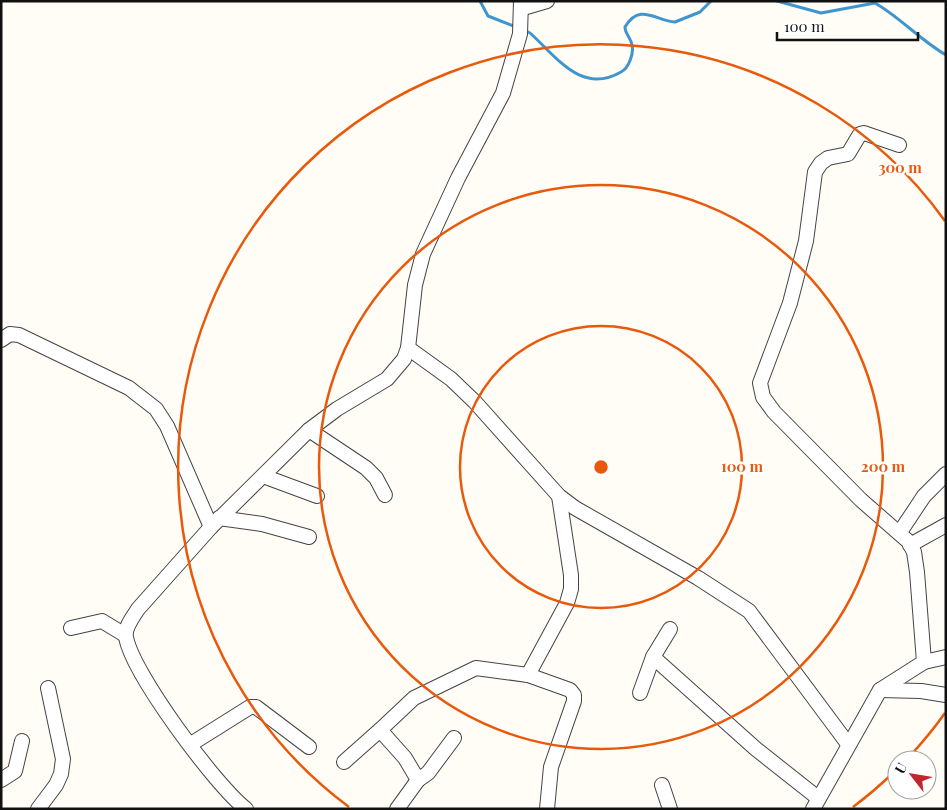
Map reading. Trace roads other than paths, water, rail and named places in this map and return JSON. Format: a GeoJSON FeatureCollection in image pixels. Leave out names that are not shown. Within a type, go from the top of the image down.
{"type":"FeatureCollection","features":[{"type":"Feature","properties":{"kind":"street"},"geometry":{"type":"LineString","coordinates":[[246,809],[231,795],[170,717],[132,655],[125,635],[129,624],[138,609],[215,522],[309,430],[337,409],[396,371],[408,348],[415,284],[423,254],[458,178],[503,93],[520,34],[522,9],[547,1]]}},
{"type":"Feature","properties":{"kind":"street"},"geometry":{"type":"LineString","coordinates":[[899,145],[864,133],[860,134],[848,154],[828,158],[821,163],[813,182],[806,241],[790,303],[760,383],[764,397],[774,412],[862,500],[900,532],[910,545],[917,572],[924,662]]}},
{"type":"Feature","properties":{"kind":"street"},"geometry":{"type":"LineString","coordinates":[[1,340],[10,334],[19,335],[128,388],[147,400],[167,426],[215,522]]}},
{"type":"Feature","properties":{"kind":"street"},"geometry":{"type":"LineString","coordinates":[[408,348],[451,379],[475,402],[559,496],[575,508],[698,578],[749,611],[848,744]]}},
{"type":"Feature","properties":{"kind":"street"},"geometry":{"type":"LineString","coordinates":[[309,430],[366,468],[376,478],[385,495]]}},
{"type":"Feature","properties":{"kind":"street"},"geometry":{"type":"LineString","coordinates":[[900,532],[924,496],[946,474]]}},
{"type":"Feature","properties":{"kind":"street"},"geometry":{"type":"LineString","coordinates":[[263,476],[316,496]]}},
{"type":"Feature","properties":{"kind":"street"},"geometry":{"type":"LineString","coordinates":[[528,675],[567,603],[571,589],[571,575],[559,496]]}},
{"type":"Feature","properties":{"kind":"street"},"geometry":{"type":"LineString","coordinates":[[215,522],[262,524],[309,537]]}},
{"type":"Feature","properties":{"kind":"street"},"geometry":{"type":"LineString","coordinates":[[910,545],[946,525]]}},
{"type":"Feature","properties":{"kind":"street"},"geometry":{"type":"LineString","coordinates":[[71,628],[102,621],[125,635]]}},
{"type":"Feature","properties":{"kind":"street"},"geometry":{"type":"LineString","coordinates":[[640,694],[653,657],[670,629]]}},
{"type":"Feature","properties":{"kind":"street"},"geometry":{"type":"LineString","coordinates":[[653,657],[815,803],[880,690],[924,662],[946,657]]}},
{"type":"Feature","properties":{"kind":"street"},"geometry":{"type":"LineString","coordinates":[[344,762],[414,698],[476,668],[528,675],[570,690],[574,695],[574,701],[552,767],[547,809]]}},
{"type":"Feature","properties":{"kind":"street"},"geometry":{"type":"LineString","coordinates":[[38,809],[56,785],[63,759],[48,688]]}},
{"type":"Feature","properties":{"kind":"street"},"geometry":{"type":"LineString","coordinates":[[880,690],[946,694]]}},
{"type":"Feature","properties":{"kind":"street"},"geometry":{"type":"LineString","coordinates":[[191,744],[250,707],[256,707],[309,747]]}},
{"type":"Feature","properties":{"kind":"street"},"geometry":{"type":"LineString","coordinates":[[380,730],[400,752],[418,780]]}},
{"type":"Feature","properties":{"kind":"street"},"geometry":{"type":"LineString","coordinates":[[397,809],[418,780],[428,773],[454,738]]}},
{"type":"Feature","properties":{"kind":"street"},"geometry":{"type":"LineString","coordinates":[[1,780],[15,771],[22,741]]}},
{"type":"Feature","properties":{"kind":"street"},"geometry":{"type":"LineString","coordinates":[[662,785],[670,809]]}},
{"type":"Feature","properties":{"kind":"waterway"},"geometry":{"type":"LineString","coordinates":[[480,1],[488,16],[516,27]]}},
{"type":"Feature","properties":{"kind":"waterway"},"geometry":{"type":"LineString","coordinates":[[524,30],[530,33],[571,70],[582,76],[594,79],[607,78],[624,70],[630,60],[632,45],[625,27],[636,16],[642,14],[675,22],[700,12],[711,1]]}},
{"type":"Feature","properties":{"kind":"waterway"},"geometry":{"type":"LineString","coordinates":[[777,1],[821,13],[875,3],[946,55]]}}]}
